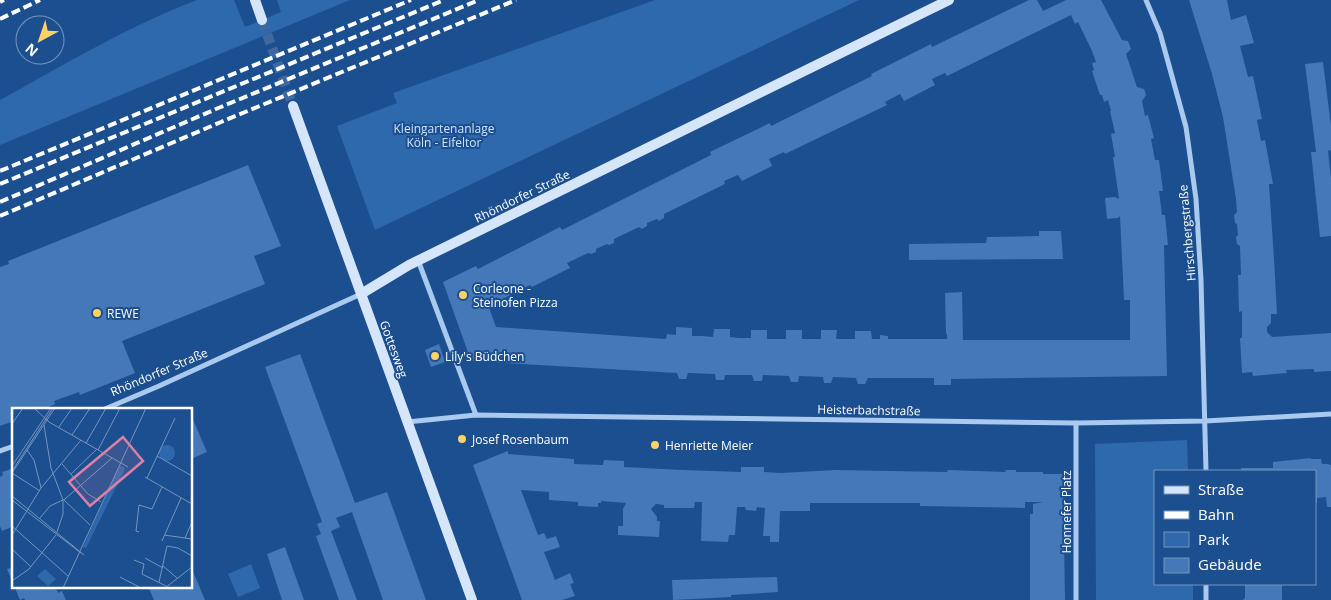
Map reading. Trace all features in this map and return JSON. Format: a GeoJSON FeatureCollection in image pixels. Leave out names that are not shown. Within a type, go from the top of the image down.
{"type":"FeatureCollection","features":[{"type":"Feature","properties":{"kind":"street"},"geometry":{"type":"LineString","coordinates":[[255,0],[262,20]]}},
{"type":"Feature","properties":{"kind":"street","name":"Rhöndorfer Straße"},"geometry":{"type":"LineString","coordinates":[[107,408],[160,386],[361,294],[418,260],[949,0]]}},
{"type":"Feature","properties":{"kind":"street","name":"Hirschbergstraße"},"geometry":{"type":"LineString","coordinates":[[1146,0],[1160,33],[1186,126],[1196,199],[1201,280],[1206,470]]}},
{"type":"Feature","properties":{"kind":"street","name":"Gottesweg"},"geometry":{"type":"LineString","coordinates":[[293,106],[472,600]]}},
{"type":"Feature","properties":{"kind":"street"},"geometry":{"type":"LineString","coordinates":[[418,260],[476,415]]}},
{"type":"Feature","properties":{"kind":"street","name":"Heisterbachstraße"},"geometry":{"type":"LineString","coordinates":[[407,422],[476,415],[1076,423],[1205,421],[1331,414]]}},
{"type":"Feature","properties":{"kind":"street","name":"Honnefer Platz"},"geometry":{"type":"LineString","coordinates":[[1076,423],[1076,600]]}},
{"type":"Feature","properties":{"kind":"street"},"geometry":{"type":"LineString","coordinates":[[0,452],[12,447]]}},
{"type":"Feature","properties":{"kind":"street"},"geometry":{"type":"LineString","coordinates":[[1206,585],[1206,600]]}},
{"type":"Feature","properties":{"kind":"green space"},"geometry":{"type":"Polygon","coordinates":[[[197,0],[234,0],[245,27],[281,12],[277,0],[350,0],[0,145],[0,100],[121,34],[197,0]]]}},
{"type":"Feature","properties":{"kind":"green space","name":"Kleingartenanlage Köln - Eifeltor"},"geometry":{"type":"Polygon","coordinates":[[[655,0],[859,0],[375,230],[337,126],[397,103],[393,93],[655,0]]]}},
{"type":"Feature","properties":{"kind":"green space"},"geometry":{"type":"Polygon","coordinates":[[[1187,440],[1188,470],[1154,470],[1154,585],[1193,585],[1193,600],[1096,600],[1095,444],[1187,440]]]}},
{"type":"Feature","properties":{"kind":"green space"},"geometry":{"type":"Polygon","coordinates":[[[251,564],[260,588],[238,597],[228,574],[251,564]]]}},
{"type":"Feature","properties":{"kind":"building"},"geometry":{"type":"Polygon","coordinates":[[[1029,0],[1037,0],[1043,11],[1066,0],[1101,0],[1122,40],[1128,41],[1131,49],[1126,54],[1137,87],[1144,89],[1146,95],[1142,101],[1145,116],[1148,115],[1154,138],[1151,139],[1155,160],[1159,160],[1163,191],[1159,191],[1162,215],[1165,215],[1168,245],[1164,245],[1167,376],[951,379],[951,385],[934,385],[934,378],[868,378],[865,384],[858,384],[856,378],[833,377],[831,383],[824,383],[823,377],[799,376],[798,382],[791,382],[789,376],[763,375],[762,381],[754,381],[752,375],[725,375],[724,380],[716,380],[715,374],[688,373],[686,379],[679,379],[677,373],[471,361],[443,282],[476,266],[478,269],[560,227],[562,230],[711,155],[710,152],[770,123],[771,126],[872,76],[871,74],[931,44],[932,47],[1029,0]],[[1071,15],[947,76],[945,73],[932,79],[935,85],[904,101],[900,94],[885,102],[887,105],[785,154],[784,152],[769,159],[772,166],[742,181],[738,175],[724,181],[725,184],[664,214],[664,218],[659,221],[657,219],[647,223],[647,226],[642,229],[639,227],[614,239],[614,243],[596,249],[596,252],[588,253],[567,263],[570,268],[499,301],[497,297],[487,302],[496,327],[666,339],[667,334],[676,335],[676,327],[692,328],[692,336],[713,337],[714,329],[730,329],[730,337],[740,338],[751,338],[751,330],[767,330],[767,339],[786,339],[786,330],[802,330],[802,339],[821,339],[821,330],[837,330],[836,339],[855,339],[855,331],[871,331],[872,339],[880,339],[880,335],[888,336],[888,339],[947,339],[945,293],[962,292],[963,340],[1130,340],[1130,300],[1124,300],[1120,216],[1107,219],[1105,198],[1115,197],[1119,199],[1111,134],[1115,133],[1108,100],[1104,102],[1102,95],[1100,95],[1092,71],[1094,70],[1092,63],[1096,62],[1092,51],[1078,22],[1075,24],[1071,15]]]}},
{"type":"Feature","properties":{"kind":"building"},"geometry":{"type":"Polygon","coordinates":[[[1189,0],[1227,0],[1231,20],[1246,15],[1254,43],[1240,46],[1248,77],[1253,76],[1262,119],[1257,120],[1261,141],[1265,140],[1273,184],[1269,184],[1277,314],[1271,314],[1271,323],[1267,327],[1267,332],[1272,337],[1331,333],[1331,371],[1314,372],[1314,369],[1286,370],[1287,373],[1253,376],[1252,372],[1242,373],[1240,338],[1242,338],[1242,311],[1239,312],[1238,275],[1241,275],[1240,246],[1237,244],[1237,224],[1235,223],[1234,215],[1237,212],[1236,199],[1223,117],[1189,0]]]}},
{"type":"Feature","properties":{"kind":"building"},"geometry":{"type":"Polygon","coordinates":[[[1323,62],[1331,126],[1331,150],[1328,151],[1331,178],[1331,236],[1320,237],[1311,152],[1316,152],[1305,64],[1323,62]]]}},
{"type":"Feature","properties":{"kind":"building","name":"REWE"},"geometry":{"type":"Polygon","coordinates":[[[248,165],[281,246],[254,256],[265,284],[122,341],[135,373],[80,395],[79,392],[54,401],[55,404],[46,408],[12,408],[12,422],[0,426],[0,267],[9,264],[8,261],[248,165]]]}},
{"type":"Feature","properties":{"kind":"building"},"geometry":{"type":"Polygon","coordinates":[[[1039,231],[1061,231],[1063,259],[909,260],[909,244],[986,243],[987,237],[1039,236],[1039,231]]]}},
{"type":"Feature","properties":{"kind":"building","name":"Lily's Büdchen"},"geometry":{"type":"Polygon","coordinates":[[[439,344],[445,362],[431,367],[425,350],[439,344]]]}},
{"type":"Feature","properties":{"kind":"building"},"geometry":{"type":"Polygon","coordinates":[[[300,354],[355,503],[387,492],[426,600],[383,600],[352,512],[336,518],[340,527],[331,531],[357,600],[339,600],[316,536],[321,534],[317,524],[322,522],[265,367],[300,354]]]}},
{"type":"Feature","properties":{"kind":"building"},"geometry":{"type":"Polygon","coordinates":[[[192,417],[207,452],[192,459],[192,417]]]}},
{"type":"Feature","properties":{"kind":"building"},"geometry":{"type":"Polygon","coordinates":[[[508,451],[508,454],[574,459],[574,464],[603,465],[604,460],[624,461],[624,467],[683,470],[741,472],[741,467],[764,467],[764,472],[781,473],[835,470],[1006,472],[1005,470],[1016,470],[1016,472],[1063,474],[1065,600],[1030,600],[1030,514],[1033,514],[1033,504],[1043,502],[1025,502],[1025,508],[920,506],[920,503],[810,503],[810,511],[780,511],[779,542],[770,542],[770,536],[763,536],[765,508],[757,507],[756,511],[746,510],[745,507],[737,507],[735,535],[729,535],[728,542],[701,541],[702,502],[695,502],[694,508],[664,508],[664,505],[656,504],[651,509],[657,517],[657,521],[660,521],[659,537],[618,535],[618,526],[623,526],[623,509],[626,503],[601,501],[601,503],[598,503],[598,507],[578,506],[578,502],[549,500],[549,492],[521,490],[538,535],[544,533],[547,539],[556,536],[560,547],[544,552],[555,580],[570,573],[574,583],[570,584],[575,596],[562,600],[522,600],[473,465],[508,451]]]}},
{"type":"Feature","properties":{"kind":"building"},"geometry":{"type":"Polygon","coordinates":[[[1311,458],[1321,459],[1322,464],[1331,465],[1331,507],[1327,507],[1326,497],[1317,498],[1316,503],[1316,470],[1241,470],[1241,468],[1273,468],[1273,462],[1311,458]]]}},
{"type":"Feature","properties":{"kind":"building"},"geometry":{"type":"Polygon","coordinates":[[[12,469],[12,527],[2,531],[0,526],[0,477],[3,475],[2,472],[12,469]]]}},
{"type":"Feature","properties":{"kind":"building"},"geometry":{"type":"Polygon","coordinates":[[[285,547],[304,600],[282,600],[267,554],[285,547]]]}},
{"type":"Feature","properties":{"kind":"building"},"geometry":{"type":"Polygon","coordinates":[[[12,568],[12,581],[7,569],[12,568]]]}},
{"type":"Feature","properties":{"kind":"building"},"geometry":{"type":"Polygon","coordinates":[[[192,569],[205,600],[154,600],[149,588],[192,588],[192,569]]]}},
{"type":"Feature","properties":{"kind":"building"},"geometry":{"type":"Polygon","coordinates":[[[777,577],[778,592],[673,600],[672,580],[777,577]]]}},
{"type":"Feature","properties":{"kind":"building"},"geometry":{"type":"Polygon","coordinates":[[[1245,585],[1282,585],[1282,600],[1243,600],[1245,598],[1245,585]]]}},
{"type":"Feature","properties":{"kind":"building"},"geometry":{"type":"Polygon","coordinates":[[[15,588],[56,588],[58,593],[62,591],[66,600],[25,600],[24,598],[20,600],[15,588]]]}},
{"type":"Feature","properties":{"kind":"tunnel"},"geometry":{"type":"LineString","coordinates":[[262,20],[293,106]]}},
{"type":"Feature","properties":{"kind":"railway"},"geometry":{"type":"LineString","coordinates":[[0,2],[4,0]]}},
{"type":"Feature","properties":{"kind":"railway"},"geometry":{"type":"LineString","coordinates":[[0,19],[40,0]]}},
{"type":"Feature","properties":{"kind":"railway"},"geometry":{"type":"LineString","coordinates":[[0,171],[411,0]]}},
{"type":"Feature","properties":{"kind":"railway"},"geometry":{"type":"LineString","coordinates":[[0,184],[444,0]]}},
{"type":"Feature","properties":{"kind":"railway"},"geometry":{"type":"LineString","coordinates":[[0,202],[216,109],[479,0]]}},
{"type":"Feature","properties":{"kind":"railway"},"geometry":{"type":"LineString","coordinates":[[0,216],[516,0]]}},
{"type":"Feature","properties":{"kind":"place","name":"Corleone - Steinofen Pizza"},"geometry":{"type":"Point","coordinates":[463,295]}},
{"type":"Feature","properties":{"kind":"place","name":"REWE"},"geometry":{"type":"Point","coordinates":[97,313]}},
{"type":"Feature","properties":{"kind":"place","name":"Lily's Büdchen"},"geometry":{"type":"Point","coordinates":[435,356]}},
{"type":"Feature","properties":{"kind":"place","name":"Josef Rosenbaum"},"geometry":{"type":"Point","coordinates":[462,439]}},
{"type":"Feature","properties":{"kind":"place","name":"Henriette Meier"},"geometry":{"type":"Point","coordinates":[655,445]}}]}
